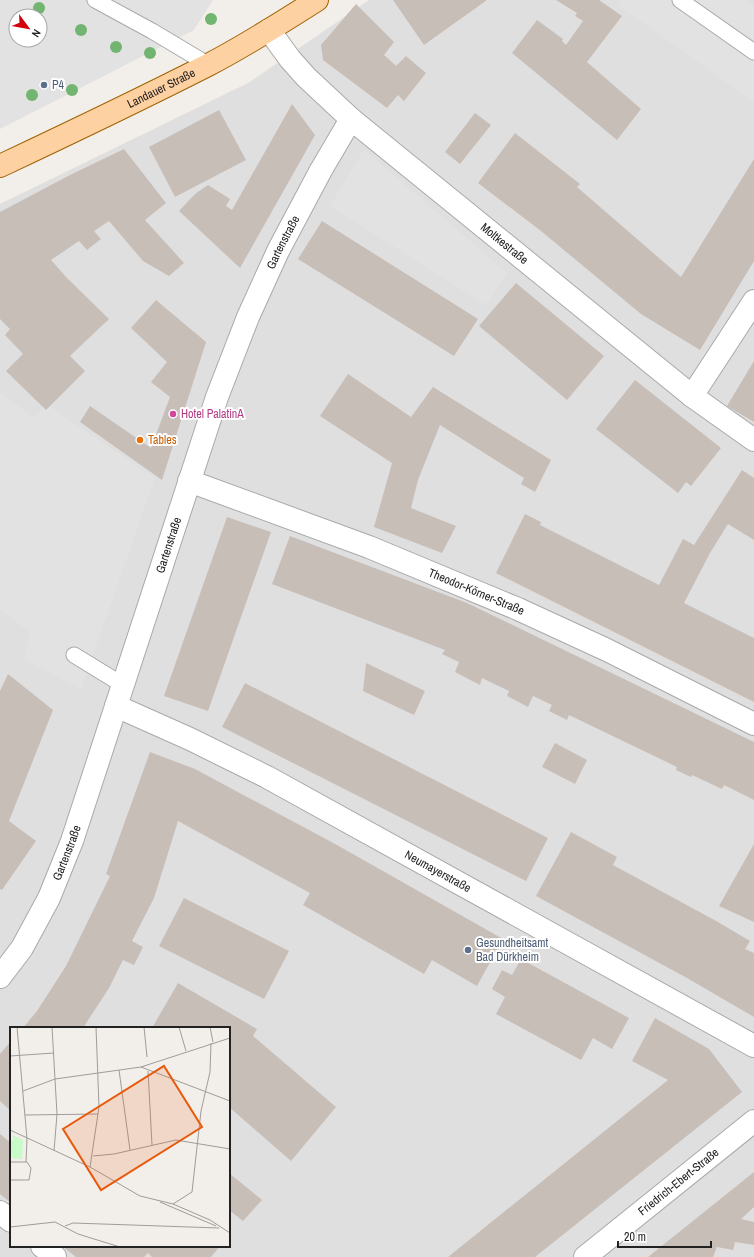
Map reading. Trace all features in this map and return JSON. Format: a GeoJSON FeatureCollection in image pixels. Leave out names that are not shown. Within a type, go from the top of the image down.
{"type":"FeatureCollection","features":[{"type":"Feature","properties":{"kind":"main road","name":"Landauer Straße"},"geometry":{"type":"LineString","coordinates":[[0,166],[63,137],[208,65],[317,0]]}},
{"type":"Feature","properties":{"kind":"street","name":"Moltkestraße"},"geometry":{"type":"LineString","coordinates":[[269,30],[290,59],[306,77],[351,119],[692,396],[754,440]]}},
{"type":"Feature","properties":{"kind":"street","name":"Gartenstraße"},"geometry":{"type":"LineString","coordinates":[[0,977],[22,948],[49,898],[72,841],[217,397],[248,317],[278,251],[321,170],[351,119]]}},
{"type":"Feature","properties":{"kind":"street"},"geometry":{"type":"LineString","coordinates":[[692,396],[754,301]]}},
{"type":"Feature","properties":{"kind":"street","name":"Theodor-Körner-Straße"},"geometry":{"type":"LineString","coordinates":[[189,481],[369,547],[518,609],[607,650],[754,724]]}},
{"type":"Feature","properties":{"kind":"street","name":"Neumayerstraße"},"geometry":{"type":"LineString","coordinates":[[116,706],[190,739],[267,777],[754,1046]]}},
{"type":"Feature","properties":{"kind":"street","name":"Friedrich-Ebert-Straße"},"geometry":{"type":"LineString","coordinates":[[585,1257],[754,1121]]}},
{"type":"Feature","properties":{"kind":"street"},"geometry":{"type":"LineString","coordinates":[[0,1212],[10,1220]]}},
{"type":"Feature","properties":{"kind":"street"},"geometry":{"type":"LineString","coordinates":[[43,1247],[55,1257]]}},
{"type":"Feature","properties":{"kind":"lane"},"geometry":{"type":"LineString","coordinates":[[95,0],[152,31],[208,65]]}},
{"type":"Feature","properties":{"kind":"lane"},"geometry":{"type":"LineString","coordinates":[[680,0],[754,52]]}},
{"type":"Feature","properties":{"kind":"lane"},"geometry":{"type":"LineString","coordinates":[[74,655],[123,685]]}},
{"type":"Feature","properties":{"kind":"shaded area","name":"P4"},"geometry":{"type":"Polygon","coordinates":[[[0,0],[213,0],[194,30],[0,129],[0,0]]]}},
{"type":"Feature","properties":{"kind":"shaded area"},"geometry":{"type":"Polygon","coordinates":[[[369,0],[754,0],[754,1257],[0,1257],[0,204],[248,83],[369,0]]]}},
{"type":"Feature","properties":{"kind":"shaded area"},"geometry":{"type":"Polygon","coordinates":[[[621,0],[745,0],[754,6],[754,102],[618,5],[621,0]]]}},
{"type":"Feature","properties":{"kind":"shaded area"},"geometry":{"type":"Polygon","coordinates":[[[364,149],[507,273],[486,305],[330,206],[364,149]]]}},
{"type":"Feature","properties":{"kind":"shaded area"},"geometry":{"type":"Polygon","coordinates":[[[0,392],[34,418],[46,404],[155,478],[81,689],[24,659],[30,632],[0,610],[0,392]]]}},
{"type":"Feature","properties":{"kind":"building"},"geometry":{"type":"Polygon","coordinates":[[[393,0],[487,0],[424,45],[393,0]]]}},
{"type":"Feature","properties":{"kind":"building"},"geometry":{"type":"Polygon","coordinates":[[[556,0],[599,0],[622,16],[587,62],[641,109],[617,140],[512,53],[537,20],[563,39],[562,41],[566,45],[583,21],[575,16],[577,13],[556,0]]]}},
{"type":"Feature","properties":{"kind":"building"},"geometry":{"type":"Polygon","coordinates":[[[356,4],[394,42],[384,55],[396,66],[406,56],[426,73],[404,101],[398,95],[387,108],[323,60],[321,45],[356,4]]]}},
{"type":"Feature","properties":{"kind":"building"},"geometry":{"type":"Polygon","coordinates":[[[292,104],[315,135],[240,268],[179,211],[195,194],[208,185],[230,199],[226,206],[232,210],[292,104]]]}},
{"type":"Feature","properties":{"kind":"building"},"geometry":{"type":"Polygon","coordinates":[[[219,110],[246,160],[175,197],[149,147],[219,110]]]}},
{"type":"Feature","properties":{"kind":"building"},"geometry":{"type":"Polygon","coordinates":[[[475,113],[491,125],[460,164],[445,152],[475,113]]]}},
{"type":"Feature","properties":{"kind":"building"},"geometry":{"type":"Polygon","coordinates":[[[515,133],[580,184],[577,187],[681,277],[754,159],[754,261],[700,350],[641,314],[541,231],[478,183],[515,133]]]}},
{"type":"Feature","properties":{"kind":"building"},"geometry":{"type":"Polygon","coordinates":[[[124,149],[166,203],[145,220],[184,263],[169,276],[143,261],[109,221],[94,231],[101,239],[87,250],[79,241],[51,260],[67,278],[109,319],[70,356],[85,371],[46,410],[6,371],[23,354],[5,335],[10,329],[0,319],[0,212],[70,175],[124,149]]]}},
{"type":"Feature","properties":{"kind":"building"},"geometry":{"type":"Polygon","coordinates":[[[322,221],[478,319],[454,356],[298,259],[322,221]]]}},
{"type":"Feature","properties":{"kind":"building"},"geometry":{"type":"Polygon","coordinates":[[[516,283],[604,356],[567,400],[479,326],[516,283]]]}},
{"type":"Feature","properties":{"kind":"building"},"geometry":{"type":"Polygon","coordinates":[[[156,300],[206,342],[162,480],[80,422],[90,406],[151,448],[170,397],[151,382],[167,362],[131,328],[156,300]]]}},
{"type":"Feature","properties":{"kind":"building"},"geometry":{"type":"Polygon","coordinates":[[[754,361],[754,422],[727,406],[754,361]]]}},
{"type":"Feature","properties":{"kind":"building"},"geometry":{"type":"Polygon","coordinates":[[[348,374],[411,417],[433,387],[551,460],[535,492],[521,484],[524,478],[440,425],[418,480],[411,508],[456,526],[442,553],[374,527],[392,463],[320,416],[348,374]]]}},
{"type":"Feature","properties":{"kind":"building"},"geometry":{"type":"Polygon","coordinates":[[[635,380],[721,448],[691,486],[686,482],[678,493],[596,429],[635,380]]]}},
{"type":"Feature","properties":{"kind":"building"},"geometry":{"type":"Polygon","coordinates":[[[742,470],[754,478],[754,540],[728,524],[710,553],[684,603],[754,638],[754,702],[496,573],[525,514],[541,522],[540,525],[659,585],[683,539],[694,545],[742,470]]]}},
{"type":"Feature","properties":{"kind":"building"},"geometry":{"type":"Polygon","coordinates":[[[227,517],[271,532],[208,711],[164,696],[227,517]]]}},
{"type":"Feature","properties":{"kind":"building"},"geometry":{"type":"Polygon","coordinates":[[[290,536],[467,603],[754,742],[754,800],[724,785],[722,789],[692,775],[691,777],[676,770],[677,767],[569,715],[567,720],[549,711],[552,705],[533,696],[528,707],[507,696],[509,691],[482,678],[480,685],[455,672],[459,662],[442,654],[445,650],[272,584],[290,536]]]}},
{"type":"Feature","properties":{"kind":"building"},"geometry":{"type":"Polygon","coordinates":[[[366,663],[425,691],[414,715],[363,691],[366,663]]]}},
{"type":"Feature","properties":{"kind":"building"},"geometry":{"type":"Polygon","coordinates":[[[8,674],[53,710],[9,821],[36,841],[2,890],[0,889],[0,691],[8,674]]]}},
{"type":"Feature","properties":{"kind":"building"},"geometry":{"type":"Polygon","coordinates":[[[245,683],[548,838],[526,881],[222,727],[245,683]]]}},
{"type":"Feature","properties":{"kind":"building"},"geometry":{"type":"Polygon","coordinates":[[[555,743],[587,760],[575,784],[542,767],[555,743]]]}},
{"type":"Feature","properties":{"kind":"building"},"geometry":{"type":"Polygon","coordinates":[[[150,752],[195,769],[337,845],[503,939],[477,986],[432,960],[424,974],[303,905],[310,893],[178,821],[154,898],[132,941],[143,947],[134,965],[123,960],[109,988],[84,1027],[24,1027],[37,1011],[66,966],[110,876],[106,874],[150,752]]]}},
{"type":"Feature","properties":{"kind":"building"},"geometry":{"type":"Polygon","coordinates":[[[571,832],[617,857],[613,865],[750,941],[745,949],[754,953],[754,1017],[687,978],[536,896],[571,832]]]}},
{"type":"Feature","properties":{"kind":"building"},"geometry":{"type":"Polygon","coordinates":[[[754,844],[754,922],[719,906],[754,844]]]}},
{"type":"Feature","properties":{"kind":"building"},"geometry":{"type":"Polygon","coordinates":[[[184,898],[289,951],[264,999],[159,946],[184,898]]]}},
{"type":"Feature","properties":{"kind":"building"},"geometry":{"type":"Polygon","coordinates":[[[521,959],[629,1018],[612,1049],[593,1038],[581,1060],[496,1014],[505,997],[492,989],[502,970],[512,975],[521,959]]]}},
{"type":"Feature","properties":{"kind":"building"},"geometry":{"type":"Polygon","coordinates":[[[178,983],[257,1029],[253,1036],[336,1107],[291,1161],[230,1108],[230,1027],[153,1027],[178,983]]]}},
{"type":"Feature","properties":{"kind":"building"},"geometry":{"type":"Polygon","coordinates":[[[655,1018],[709,1049],[742,1092],[535,1257],[448,1257],[668,1080],[632,1061],[655,1018]]]}},
{"type":"Feature","properties":{"kind":"building"},"geometry":{"type":"Polygon","coordinates":[[[10,1042],[10,1110],[0,1101],[0,1054],[10,1042]]]}},
{"type":"Feature","properties":{"kind":"building"},"geometry":{"type":"Polygon","coordinates":[[[0,1134],[10,1142],[10,1202],[0,1194],[0,1134]]]}},
{"type":"Feature","properties":{"kind":"building"},"geometry":{"type":"Polygon","coordinates":[[[754,1172],[754,1207],[741,1219],[754,1222],[754,1245],[735,1242],[733,1250],[717,1247],[713,1257],[648,1257],[754,1172]]]}},
{"type":"Feature","properties":{"kind":"building"},"geometry":{"type":"Polygon","coordinates":[[[230,1174],[262,1200],[243,1221],[230,1211],[230,1174]]]}},
{"type":"Feature","properties":{"kind":"building"},"geometry":{"type":"Polygon","coordinates":[[[63,1247],[219,1247],[211,1257],[152,1257],[148,1253],[144,1257],[76,1257],[63,1247]]]}},
{"type":"Feature","properties":{"kind":"place","name":"P4"},"geometry":{"type":"Point","coordinates":[44,85]}},
{"type":"Feature","properties":{"kind":"place","name":"Hotel PalatinA"},"geometry":{"type":"Point","coordinates":[173,414]}},
{"type":"Feature","properties":{"kind":"place","name":"Tables"},"geometry":{"type":"Point","coordinates":[140,440]}},
{"type":"Feature","properties":{"kind":"place","name":"Gesundheitsamt Bad Dürkheim"},"geometry":{"type":"Point","coordinates":[468,950]}}]}
